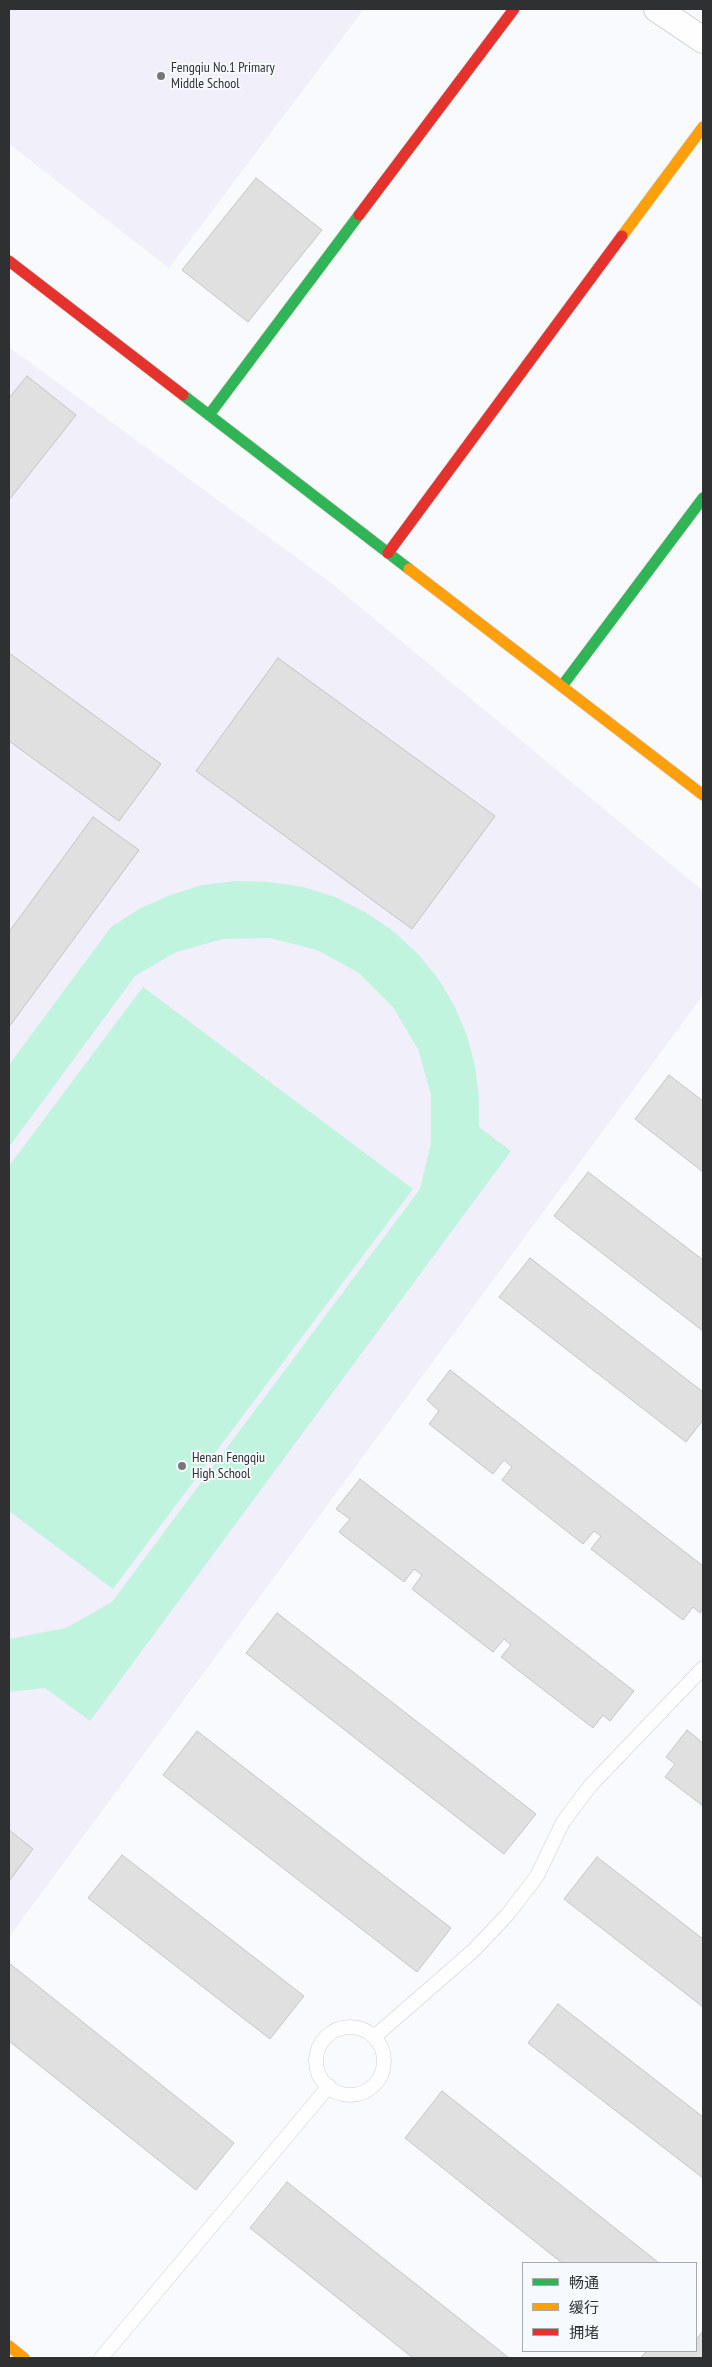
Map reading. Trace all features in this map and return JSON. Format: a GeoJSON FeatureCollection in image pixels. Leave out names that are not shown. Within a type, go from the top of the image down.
{"type":"FeatureCollection","features":[{"type":"Feature","properties":{"kind":"street"},"geometry":{"type":"LineString","coordinates":[[209,415],[514,9]]}},
{"type":"Feature","properties":{"kind":"street"},"geometry":{"type":"LineString","coordinates":[[657,9],[703,40]]}},
{"type":"Feature","properties":{"kind":"street"},"geometry":{"type":"LineString","coordinates":[[388,553],[703,127]]}},
{"type":"Feature","properties":{"kind":"street"},"geometry":{"type":"LineString","coordinates":[[9,261],[703,795]]}},
{"type":"Feature","properties":{"kind":"street"},"geometry":{"type":"LineString","coordinates":[[562,686],[703,498]]}},
{"type":"Feature","properties":{"kind":"street"},"geometry":{"type":"LineString","coordinates":[[9,2346],[24,2358]]}},
{"type":"Feature","properties":{"kind":"lane"},"geometry":{"type":"LineString","coordinates":[[374,2037],[474,1950],[508,1914],[537,1876],[563,1822],[590,1786],[703,1668]]}},
{"type":"Feature","properties":{"kind":"lane"},"geometry":{"type":"LineString","coordinates":[[351,2027],[364,2030],[374,2037],[382,2048],[384,2061],[382,2073],[375,2084],[364,2093],[349,2095],[335,2092],[329,2086],[324,2083],[318,2070],[317,2056],[320,2044],[339,2029],[351,2027]]}},
{"type":"Feature","properties":{"kind":"lane"},"geometry":{"type":"LineString","coordinates":[[101,2358],[329,2086]]}},
{"type":"Feature","properties":{"kind":"shaded area","name":"Fengqiu No.1 Primary Middle School"},"geometry":{"type":"Polygon","coordinates":[[[9,9],[364,9],[169,268],[9,144],[9,9]]]}},
{"type":"Feature","properties":{"kind":"shaded area","name":"Henan Fengqiu High School"},"geometry":{"type":"Polygon","coordinates":[[[9,347],[331,583],[703,891],[703,995],[9,1937],[9,347]]]}},
{"type":"Feature","properties":{"kind":"green space"},"geometry":{"type":"Polygon","coordinates":[[[235,881],[269,882],[303,887],[335,897],[365,912],[393,931],[418,954],[439,980],[455,1007],[467,1036],[475,1066],[479,1097],[479,1127],[511,1151],[90,1721],[45,1688],[9,1692],[9,1639],[66,1628],[112,1602],[420,1189],[431,1143],[431,1095],[418,1049],[393,1007],[359,973],[317,950],[270,938],[223,939],[176,952],[135,976],[9,1147],[9,1065],[111,927],[139,909],[170,895],[202,885],[235,881]]]}},
{"type":"Feature","properties":{"kind":"green space"},"geometry":{"type":"Polygon","coordinates":[[[143,987],[413,1189],[113,1589],[9,1511],[9,1166],[143,987]]]}},
{"type":"Feature","properties":{"kind":"building"},"geometry":{"type":"Polygon","coordinates":[[[256,178],[322,230],[248,322],[182,270],[256,178]]]}},
{"type":"Feature","properties":{"kind":"building"},"geometry":{"type":"Polygon","coordinates":[[[27,376],[76,415],[9,500],[9,398],[27,376]]]}},
{"type":"Feature","properties":{"kind":"building"},"geometry":{"type":"Polygon","coordinates":[[[9,653],[161,764],[119,821],[9,741],[9,653]]]}},
{"type":"Feature","properties":{"kind":"building"},"geometry":{"type":"Polygon","coordinates":[[[278,658],[495,816],[412,929],[196,771],[278,658]]]}},
{"type":"Feature","properties":{"kind":"building"},"geometry":{"type":"Polygon","coordinates":[[[93,817],[139,850],[9,1027],[9,932],[93,817]]]}},
{"type":"Feature","properties":{"kind":"building"},"geometry":{"type":"Polygon","coordinates":[[[669,1075],[703,1101],[703,1172],[635,1119],[669,1075]]]}},
{"type":"Feature","properties":{"kind":"building"},"geometry":{"type":"Polygon","coordinates":[[[588,1172],[703,1260],[703,1331],[554,1216],[588,1172]]]}},
{"type":"Feature","properties":{"kind":"building"},"geometry":{"type":"Polygon","coordinates":[[[530,1258],[703,1392],[703,1420],[686,1442],[499,1297],[530,1258]]]}},
{"type":"Feature","properties":{"kind":"building"},"geometry":{"type":"Polygon","coordinates":[[[450,1370],[703,1566],[703,1608],[700,1613],[693,1607],[683,1620],[591,1549],[601,1536],[594,1531],[583,1544],[502,1480],[512,1467],[504,1460],[493,1474],[429,1424],[439,1411],[427,1400],[450,1370]]]}},
{"type":"Feature","properties":{"kind":"building"},"geometry":{"type":"Polygon","coordinates":[[[360,1479],[634,1691],[610,1721],[603,1715],[593,1728],[501,1657],[511,1645],[504,1639],[493,1652],[412,1589],[422,1575],[414,1569],[404,1582],[339,1532],[350,1519],[336,1509],[360,1479]]]}},
{"type":"Feature","properties":{"kind":"building"},"geometry":{"type":"Polygon","coordinates":[[[277,1613],[536,1814],[504,1854],[246,1653],[277,1613]]]}},
{"type":"Feature","properties":{"kind":"building"},"geometry":{"type":"Polygon","coordinates":[[[687,1730],[703,1743],[703,1806],[665,1777],[675,1764],[666,1757],[687,1730]]]}},
{"type":"Feature","properties":{"kind":"building"},"geometry":{"type":"Polygon","coordinates":[[[197,1731],[451,1928],[417,1972],[163,1775],[197,1731]]]}},
{"type":"Feature","properties":{"kind":"building"},"geometry":{"type":"Polygon","coordinates":[[[9,1830],[33,1849],[9,1881],[9,1830]]]}},
{"type":"Feature","properties":{"kind":"building"},"geometry":{"type":"Polygon","coordinates":[[[122,1855],[304,1996],[270,2039],[88,1898],[122,1855]]]}},
{"type":"Feature","properties":{"kind":"building"},"geometry":{"type":"Polygon","coordinates":[[[597,1857],[703,1939],[703,2007],[564,1899],[597,1857]]]}},
{"type":"Feature","properties":{"kind":"building"},"geometry":{"type":"Polygon","coordinates":[[[9,1963],[234,2143],[196,2190],[9,2041],[9,1963]]]}},
{"type":"Feature","properties":{"kind":"building"},"geometry":{"type":"Polygon","coordinates":[[[558,2004],[703,2117],[703,2178],[528,2043],[558,2004]]]}},
{"type":"Feature","properties":{"kind":"building"},"geometry":{"type":"Polygon","coordinates":[[[442,2091],[658,2262],[561,2262],[405,2138],[442,2091]]]}},
{"type":"Feature","properties":{"kind":"building"},"geometry":{"type":"Polygon","coordinates":[[[287,2182],[509,2358],[413,2358],[250,2228],[287,2182]]]}},
{"type":"Feature","properties":{"kind":"building"},"geometry":{"type":"Polygon","coordinates":[[[703,2331],[703,2358],[640,2358],[646,2352],[697,2352],[697,2339],[703,2331]]]}},
{"type":"Feature","properties":{"kind":"traffic: fast"},"geometry":{"type":"LineString","coordinates":[[209,415],[359,215]]}},
{"type":"Feature","properties":{"kind":"traffic: fast"},"geometry":{"type":"LineString","coordinates":[[183,395],[409,569]]}},
{"type":"Feature","properties":{"kind":"traffic: fast"},"geometry":{"type":"LineString","coordinates":[[562,686],[703,498]]}},
{"type":"Feature","properties":{"kind":"traffic: slow"},"geometry":{"type":"LineString","coordinates":[[622,236],[703,127]]}},
{"type":"Feature","properties":{"kind":"traffic: slow"},"geometry":{"type":"LineString","coordinates":[[409,569],[703,795]]}},
{"type":"Feature","properties":{"kind":"traffic: slow"},"geometry":{"type":"LineString","coordinates":[[9,2346],[24,2358]]}},
{"type":"Feature","properties":{"kind":"traffic: jam"},"geometry":{"type":"LineString","coordinates":[[359,215],[514,9]]}},
{"type":"Feature","properties":{"kind":"traffic: jam"},"geometry":{"type":"LineString","coordinates":[[388,553],[622,236]]}},
{"type":"Feature","properties":{"kind":"traffic: jam"},"geometry":{"type":"LineString","coordinates":[[9,261],[183,395]]}},
{"type":"Feature","properties":{"kind":"place","name":"Fengqiu No.1 Primary Middle School"},"geometry":{"type":"Point","coordinates":[161,76]}},
{"type":"Feature","properties":{"kind":"place","name":"Henan Fengqiu High School"},"geometry":{"type":"Point","coordinates":[182,1466]}}]}
